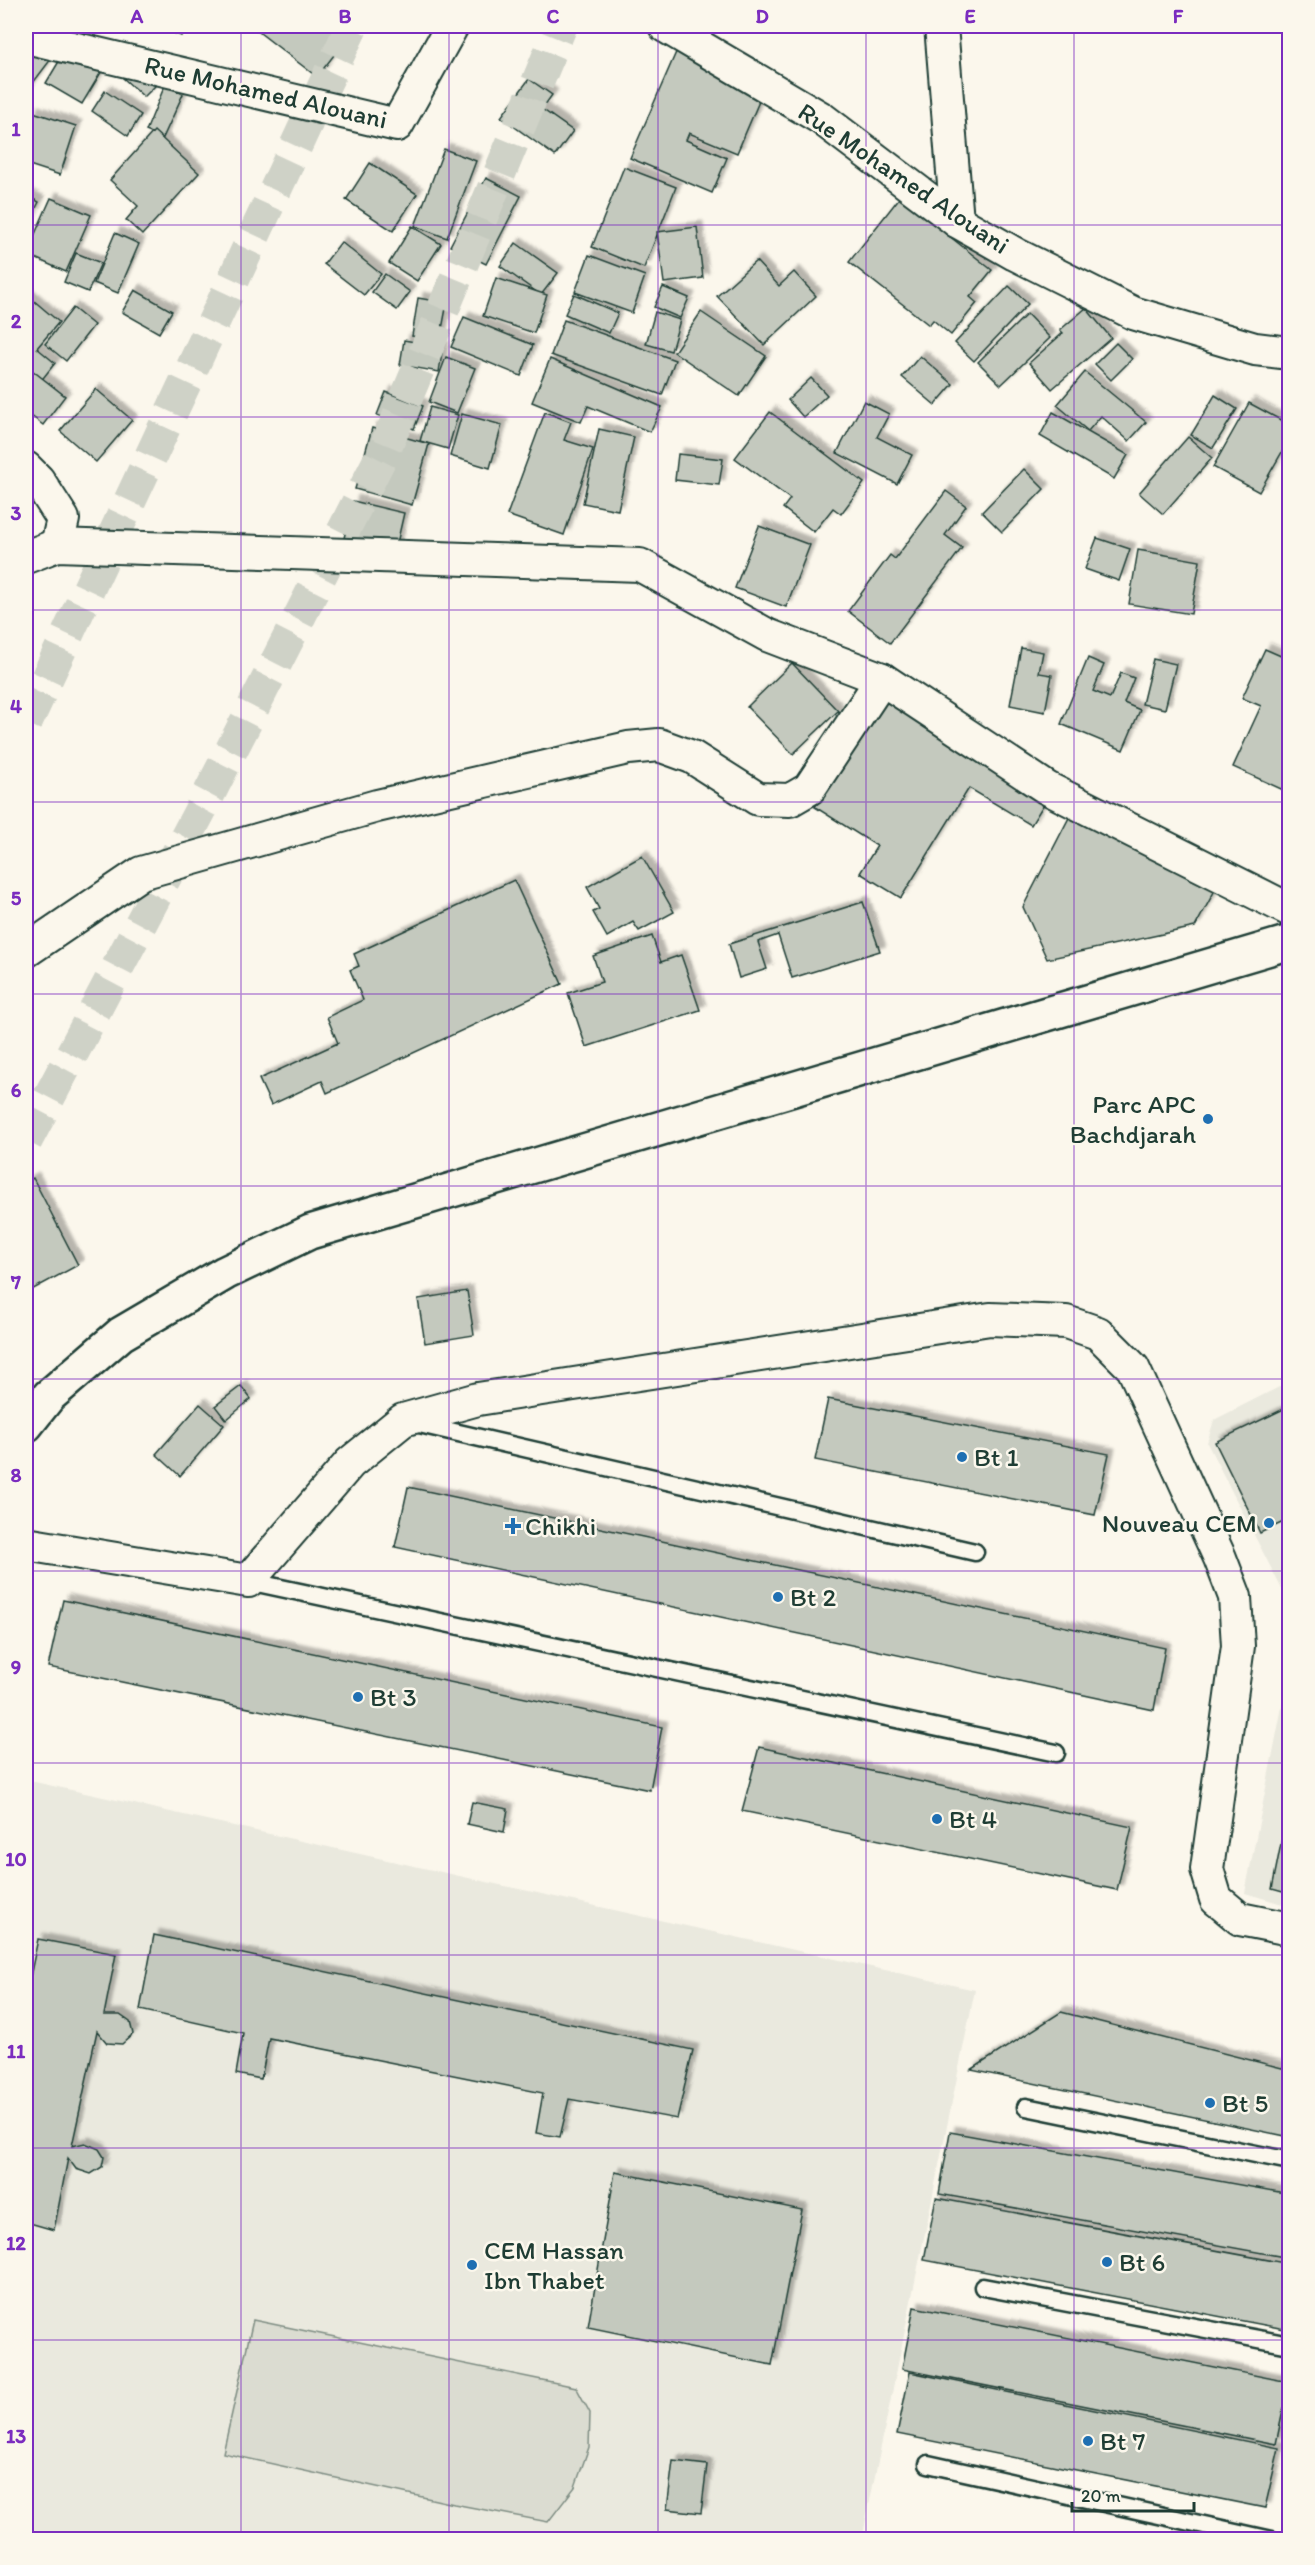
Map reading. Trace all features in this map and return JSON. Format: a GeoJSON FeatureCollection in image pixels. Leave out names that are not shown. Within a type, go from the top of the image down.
{"type":"FeatureCollection","features":[{"type":"Feature","properties":{"kind":"street","name":"Rue Mohamed Alouani"},"geometry":{"type":"LineString","coordinates":[[26,37],[397,124],[452,26]]}},
{"type":"Feature","properties":{"kind":"street","name":"Rue Mohamed Alouani"},"geometry":{"type":"LineString","coordinates":[[665,26],[821,118],[957,221],[1015,254],[1133,313],[1255,349],[1290,353]]}},
{"type":"Feature","properties":{"kind":"street"},"geometry":{"type":"LineString","coordinates":[[941,26],[957,221]]}},
{"type":"Feature","properties":{"kind":"street"},"geometry":{"type":"LineString","coordinates":[[26,468],[38,480],[63,519],[57,544]]}},
{"type":"Feature","properties":{"kind":"street"},"geometry":{"type":"LineString","coordinates":[[26,556],[57,544],[640,566],[767,635],[882,678],[1047,789],[1290,910]]}},
{"type":"Feature","properties":{"kind":"street"},"geometry":{"type":"LineString","coordinates":[[26,951],[141,873],[377,806],[628,748],[659,745],[692,757],[758,799],[790,800],[809,789],[882,678]]}},
{"type":"Feature","properties":{"kind":"street"},"geometry":{"type":"LineString","coordinates":[[26,1425],[49,1396],[120,1334],[225,1273],[310,1232],[1290,942]]}},
{"type":"Feature","properties":{"kind":"street"},"geometry":{"type":"LineString","coordinates":[[26,1545],[248,1581],[350,1463],[403,1420],[478,1399],[990,1318],[1066,1322],[1098,1333],[1132,1368],[1220,1558],[1235,1597],[1238,1646],[1208,1869],[1216,1899],[1240,1919],[1290,1929]]}},
{"type":"Feature","properties":{"kind":"lane"},"geometry":{"type":"LineString","coordinates":[[403,1420],[975,1552]]}},
{"type":"Feature","properties":{"kind":"lane"},"geometry":{"type":"LineString","coordinates":[[248,1581],[1056,1753]]}},
{"type":"Feature","properties":{"kind":"lane"},"geometry":{"type":"LineString","coordinates":[[1026,2107],[1290,2161]]}},
{"type":"Feature","properties":{"kind":"lane"},"geometry":{"type":"LineString","coordinates":[[983,2287],[1290,2345]]}},
{"type":"Feature","properties":{"kind":"lane"},"geometry":{"type":"LineString","coordinates":[[928,2464],[1272,2540]]}},
{"type":"Feature","properties":{"kind":"shaded area","name":"Nouveau CEM"},"geometry":{"type":"Polygon","coordinates":[[[1289,1382],[1289,1603],[1207,1443],[1214,1420],[1289,1382]]]}},
{"type":"Feature","properties":{"kind":"shaded area"},"geometry":{"type":"Polygon","coordinates":[[[1289,1672],[1289,1906],[1245,1893],[1289,1672]]]}},
{"type":"Feature","properties":{"kind":"shaded area","name":"CEM Hassan Ibn Thabet"},"geometry":{"type":"Polygon","coordinates":[[[26,1780],[975,1990],[862,2539],[26,2540],[26,1780]]]}},
{"type":"Feature","properties":{"kind":"shaded area"},"geometry":{"type":"Polygon","coordinates":[[[253,2320],[576,2387],[590,2413],[589,2447],[575,2487],[548,2522],[454,2504],[223,2453],[253,2320]]]}},
{"type":"Feature","properties":{"kind":"building"},"geometry":{"type":"Polygon","coordinates":[[[26,26],[58,50],[26,92],[26,26]]]}},
{"type":"Feature","properties":{"kind":"building"},"geometry":{"type":"Polygon","coordinates":[[[157,26],[185,26],[181,36],[157,26]]]}},
{"type":"Feature","properties":{"kind":"building"},"geometry":{"type":"Polygon","coordinates":[[[251,26],[343,26],[352,32],[317,77],[251,26]]]}},
{"type":"Feature","properties":{"kind":"building"},"geometry":{"type":"Polygon","coordinates":[[[70,43],[106,64],[82,104],[46,83],[70,43]]]}},
{"type":"Feature","properties":{"kind":"building"},"geometry":{"type":"Polygon","coordinates":[[[677,50],[763,92],[737,153],[689,133],[686,140],[727,158],[712,193],[630,158],[677,50]]]}},
{"type":"Feature","properties":{"kind":"building"},"geometry":{"type":"Polygon","coordinates":[[[114,70],[163,78],[144,97],[114,70]]]}},
{"type":"Feature","properties":{"kind":"building"},"geometry":{"type":"Polygon","coordinates":[[[529,79],[552,95],[542,109],[573,131],[555,156],[501,117],[529,79]]]}},
{"type":"Feature","properties":{"kind":"building"},"geometry":{"type":"Polygon","coordinates":[[[165,85],[183,94],[163,138],[146,131],[165,85]]]}},
{"type":"Feature","properties":{"kind":"building"},"geometry":{"type":"Polygon","coordinates":[[[105,91],[141,115],[128,136],[92,111],[105,91]]]}},
{"type":"Feature","properties":{"kind":"building"},"geometry":{"type":"Polygon","coordinates":[[[33,112],[76,126],[60,175],[26,164],[26,134],[33,112]]]}},
{"type":"Feature","properties":{"kind":"building"},"geometry":{"type":"Polygon","coordinates":[[[154,131],[199,173],[142,235],[126,220],[138,206],[110,180],[154,131]]]}},
{"type":"Feature","properties":{"kind":"building"},"geometry":{"type":"Polygon","coordinates":[[[444,149],[476,161],[447,238],[415,226],[444,149]]]}},
{"type":"Feature","properties":{"kind":"building"},"geometry":{"type":"Polygon","coordinates":[[[370,163],[417,194],[393,231],[346,200],[370,163]]]}},
{"type":"Feature","properties":{"kind":"building"},"geometry":{"type":"Polygon","coordinates":[[[624,167],[676,187],[644,268],[592,247],[624,167]]]}},
{"type":"Feature","properties":{"kind":"building"},"geometry":{"type":"Polygon","coordinates":[[[486,178],[521,196],[486,264],[450,246],[486,178]]]}},
{"type":"Feature","properties":{"kind":"building"},"geometry":{"type":"Polygon","coordinates":[[[26,195],[39,202],[26,227],[26,195]]]}},
{"type":"Feature","properties":{"kind":"building"},"geometry":{"type":"Polygon","coordinates":[[[900,197],[992,270],[970,297],[977,303],[951,335],[933,320],[929,325],[849,262],[900,197]]]}},
{"type":"Feature","properties":{"kind":"building"},"geometry":{"type":"Polygon","coordinates":[[[51,198],[91,215],[66,272],[26,254],[51,198]]]}},
{"type":"Feature","properties":{"kind":"building"},"geometry":{"type":"Polygon","coordinates":[[[412,226],[441,244],[417,281],[389,263],[412,226]]]}},
{"type":"Feature","properties":{"kind":"building"},"geometry":{"type":"Polygon","coordinates":[[[697,227],[703,278],[664,283],[657,232],[697,227]]]}},
{"type":"Feature","properties":{"kind":"building"},"geometry":{"type":"Polygon","coordinates":[[[115,233],[139,244],[118,293],[94,283],[115,233]]]}},
{"type":"Feature","properties":{"kind":"building"},"geometry":{"type":"Polygon","coordinates":[[[341,242],[381,274],[364,295],[324,264],[341,242]]]}},
{"type":"Feature","properties":{"kind":"building"},"geometry":{"type":"Polygon","coordinates":[[[516,243],[558,273],[541,295],[500,266],[516,243]]]}},
{"type":"Feature","properties":{"kind":"building"},"geometry":{"type":"Polygon","coordinates":[[[76,253],[101,263],[88,292],[64,282],[76,253]]]}},
{"type":"Feature","properties":{"kind":"building"},"geometry":{"type":"Polygon","coordinates":[[[589,255],[645,276],[632,313],[575,292],[589,255]]]}},
{"type":"Feature","properties":{"kind":"building"},"geometry":{"type":"Polygon","coordinates":[[[756,261],[779,286],[794,272],[816,296],[764,345],[717,296],[756,261]]]}},
{"type":"Feature","properties":{"kind":"building"},"geometry":{"type":"Polygon","coordinates":[[[385,274],[410,292],[397,310],[372,292],[385,274]]]}},
{"type":"Feature","properties":{"kind":"building"},"geometry":{"type":"Polygon","coordinates":[[[496,278],[547,295],[534,333],[483,316],[496,278]]]}},
{"type":"Feature","properties":{"kind":"building"},"geometry":{"type":"Polygon","coordinates":[[[1009,286],[1028,304],[974,361],[955,343],[1009,286]]]}},
{"type":"Feature","properties":{"kind":"building"},"geometry":{"type":"Polygon","coordinates":[[[663,287],[689,298],[680,318],[654,307],[663,287]]]}},
{"type":"Feature","properties":{"kind":"building"},"geometry":{"type":"Polygon","coordinates":[[[135,290],[172,311],[159,333],[122,312],[135,290]]]}},
{"type":"Feature","properties":{"kind":"building"},"geometry":{"type":"Polygon","coordinates":[[[26,294],[59,322],[37,348],[55,363],[40,382],[26,370],[26,294]]]}},
{"type":"Feature","properties":{"kind":"building"},"geometry":{"type":"Polygon","coordinates":[[[574,294],[618,313],[609,333],[565,314],[574,294]]]}},
{"type":"Feature","properties":{"kind":"building"},"geometry":{"type":"Polygon","coordinates":[[[418,298],[447,303],[440,340],[412,336],[418,298]]]}},
{"type":"Feature","properties":{"kind":"building"},"geometry":{"type":"Polygon","coordinates":[[[73,308],[94,325],[66,361],[45,344],[73,308]]]}},
{"type":"Feature","properties":{"kind":"building"},"geometry":{"type":"Polygon","coordinates":[[[1086,308],[1111,338],[1052,389],[1029,363],[1063,333],[1060,330],[1086,308]]]}},
{"type":"Feature","properties":{"kind":"building"},"geometry":{"type":"Polygon","coordinates":[[[655,312],[680,320],[671,351],[646,344],[655,312]]]}},
{"type":"Feature","properties":{"kind":"building"},"geometry":{"type":"Polygon","coordinates":[[[701,312],[766,356],[739,396],[674,352],[701,312]]]}},
{"type":"Feature","properties":{"kind":"building"},"geometry":{"type":"Polygon","coordinates":[[[1027,314],[1050,338],[1001,385],[978,362],[1027,314]]]}},
{"type":"Feature","properties":{"kind":"building"},"geometry":{"type":"Polygon","coordinates":[[[464,317],[533,345],[521,376],[451,347],[464,317]]]}},
{"type":"Feature","properties":{"kind":"building"},"geometry":{"type":"Polygon","coordinates":[[[564,320],[675,360],[662,395],[551,355],[564,320]]]}},
{"type":"Feature","properties":{"kind":"building"},"geometry":{"type":"Polygon","coordinates":[[[404,340],[443,347],[439,372],[400,365],[404,340]]]}},
{"type":"Feature","properties":{"kind":"building"},"geometry":{"type":"Polygon","coordinates":[[[1116,343],[1132,359],[1111,380],[1095,364],[1116,343]]]}},
{"type":"Feature","properties":{"kind":"building"},"geometry":{"type":"Polygon","coordinates":[[[920,356],[953,384],[935,405],[902,377],[920,356]]]}},
{"type":"Feature","properties":{"kind":"building"},"geometry":{"type":"Polygon","coordinates":[[[446,357],[475,368],[457,413],[429,402],[446,357]]]}},
{"type":"Feature","properties":{"kind":"building"},"geometry":{"type":"Polygon","coordinates":[[[550,359],[662,407],[650,432],[588,406],[581,422],[532,402],[550,359]]]}},
{"type":"Feature","properties":{"kind":"building"},"geometry":{"type":"Polygon","coordinates":[[[28,367],[65,396],[43,425],[26,412],[26,371],[28,367]]]}},
{"type":"Feature","properties":{"kind":"building"},"geometry":{"type":"Polygon","coordinates":[[[1085,372],[1146,422],[1129,441],[1101,416],[1088,431],[1057,405],[1085,372]]]}},
{"type":"Feature","properties":{"kind":"building"},"geometry":{"type":"Polygon","coordinates":[[[811,378],[827,395],[803,417],[788,400],[811,378]]]}},
{"type":"Feature","properties":{"kind":"building"},"geometry":{"type":"Polygon","coordinates":[[[96,389],[132,420],[96,462],[60,431],[96,389]]]}},
{"type":"Feature","properties":{"kind":"building"},"geometry":{"type":"Polygon","coordinates":[[[386,392],[423,406],[414,429],[377,415],[386,392]]]}},
{"type":"Feature","properties":{"kind":"building"},"geometry":{"type":"Polygon","coordinates":[[[1215,395],[1237,409],[1213,448],[1191,435],[1215,395]]]}},
{"type":"Feature","properties":{"kind":"building"},"geometry":{"type":"Polygon","coordinates":[[[864,401],[889,414],[877,437],[912,455],[897,484],[837,453],[864,401]]]}},
{"type":"Feature","properties":{"kind":"building"},"geometry":{"type":"Polygon","coordinates":[[[1249,403],[1290,425],[1290,438],[1259,492],[1213,467],[1249,403]]]}},
{"type":"Feature","properties":{"kind":"building"},"geometry":{"type":"Polygon","coordinates":[[[430,407],[458,415],[448,449],[420,441],[430,407]]]}},
{"type":"Feature","properties":{"kind":"building"},"geometry":{"type":"Polygon","coordinates":[[[545,412],[571,422],[564,440],[593,449],[564,535],[507,515],[545,412]]]}},
{"type":"Feature","properties":{"kind":"building"},"geometry":{"type":"Polygon","coordinates":[[[770,412],[864,483],[841,514],[833,508],[814,532],[783,508],[790,499],[735,458],[770,412]]]}},
{"type":"Feature","properties":{"kind":"building"},"geometry":{"type":"Polygon","coordinates":[[[1053,412],[1128,455],[1114,479],[1040,436],[1053,412]]]}},
{"type":"Feature","properties":{"kind":"building"},"geometry":{"type":"Polygon","coordinates":[[[462,414],[502,425],[490,468],[450,456],[462,414]]]}},
{"type":"Feature","properties":{"kind":"building"},"geometry":{"type":"Polygon","coordinates":[[[372,428],[429,444],[412,505],[355,489],[372,428]]]}},
{"type":"Feature","properties":{"kind":"building"},"geometry":{"type":"Polygon","coordinates":[[[599,429],[634,437],[618,510],[583,503],[599,429]]]}},
{"type":"Feature","properties":{"kind":"building"},"geometry":{"type":"Polygon","coordinates":[[[1188,437],[1212,458],[1163,514],[1139,493],[1188,437]]]}},
{"type":"Feature","properties":{"kind":"building"},"geometry":{"type":"Polygon","coordinates":[[[678,454],[723,459],[719,485],[675,480],[678,454]]]}},
{"type":"Feature","properties":{"kind":"building"},"geometry":{"type":"Polygon","coordinates":[[[1024,469],[1044,489],[1002,532],[982,512],[1024,469]]]}},
{"type":"Feature","properties":{"kind":"building"},"geometry":{"type":"Polygon","coordinates":[[[946,491],[966,506],[945,535],[962,548],[890,643],[848,611],[890,555],[895,559],[946,491]]]}},
{"type":"Feature","properties":{"kind":"building"},"geometry":{"type":"Polygon","coordinates":[[[353,501],[404,513],[396,548],[344,538],[353,501]]]}},
{"type":"Feature","properties":{"kind":"building"},"geometry":{"type":"Polygon","coordinates":[[[759,526],[810,545],[786,607],[735,588],[759,526]]]}},
{"type":"Feature","properties":{"kind":"building"},"geometry":{"type":"Polygon","coordinates":[[[1097,538],[1130,549],[1119,581],[1085,569],[1097,538]]]}},
{"type":"Feature","properties":{"kind":"building"},"geometry":{"type":"Polygon","coordinates":[[[1138,550],[1200,561],[1191,614],[1129,604],[1138,550]]]}},
{"type":"Feature","properties":{"kind":"building"},"geometry":{"type":"Polygon","coordinates":[[[1021,648],[1043,652],[1039,673],[1052,675],[1045,712],[1010,705],[1021,648]]]}},
{"type":"Feature","properties":{"kind":"building"},"geometry":{"type":"Polygon","coordinates":[[[1265,649],[1290,660],[1287,677],[1290,678],[1290,793],[1233,767],[1261,706],[1242,698],[1265,649]]]}},
{"type":"Feature","properties":{"kind":"building"},"geometry":{"type":"Polygon","coordinates":[[[1088,658],[1104,665],[1093,691],[1110,698],[1121,673],[1134,678],[1124,703],[1140,710],[1123,750],[1061,724],[1088,658]]]}},
{"type":"Feature","properties":{"kind":"building"},"geometry":{"type":"Polygon","coordinates":[[[1153,659],[1176,664],[1165,709],[1142,704],[1153,659]]]}},
{"type":"Feature","properties":{"kind":"building"},"geometry":{"type":"Polygon","coordinates":[[[792,663],[838,711],[793,754],[747,707],[792,663]]]}},
{"type":"Feature","properties":{"kind":"building"},"geometry":{"type":"Polygon","coordinates":[[[886,693],[1050,794],[1031,825],[969,788],[901,898],[860,873],[877,846],[815,807],[886,693]]]}},
{"type":"Feature","properties":{"kind":"building"},"geometry":{"type":"Polygon","coordinates":[[[1074,808],[1222,877],[1195,927],[1047,959],[1023,907],[1074,808]]]}},
{"type":"Feature","properties":{"kind":"building"},"geometry":{"type":"Polygon","coordinates":[[[642,856],[674,912],[639,931],[633,922],[607,937],[593,912],[599,909],[587,887],[642,856]]]}},
{"type":"Feature","properties":{"kind":"building"},"geometry":{"type":"Polygon","coordinates":[[[514,880],[562,984],[327,1093],[322,1081],[271,1105],[259,1079],[338,1043],[327,1017],[363,1000],[350,970],[359,966],[354,954],[514,880]]]}},
{"type":"Feature","properties":{"kind":"building"},"geometry":{"type":"Polygon","coordinates":[[[863,902],[880,951],[792,978],[778,935],[758,942],[767,969],[739,978],[729,944],[863,902]]]}},
{"type":"Feature","properties":{"kind":"building"},"geometry":{"type":"Polygon","coordinates":[[[652,936],[661,962],[681,955],[700,1010],[586,1047],[568,993],[602,982],[593,956],[652,936]]]}},
{"type":"Feature","properties":{"kind":"building"},"geometry":{"type":"Polygon","coordinates":[[[33,1178],[78,1265],[26,1293],[26,1182],[33,1178]]]}},
{"type":"Feature","properties":{"kind":"building"},"geometry":{"type":"Polygon","coordinates":[[[467,1291],[474,1335],[425,1343],[418,1299],[467,1291]]]}},
{"type":"Feature","properties":{"kind":"building"},"geometry":{"type":"Polygon","coordinates":[[[241,1386],[251,1399],[226,1420],[215,1406],[241,1386]]]}},
{"type":"Feature","properties":{"kind":"building","name":"Bt 1"},"geometry":{"type":"Polygon","coordinates":[[[828,1399],[1109,1454],[1095,1515],[815,1460],[828,1399]]]}},
{"type":"Feature","properties":{"kind":"building"},"geometry":{"type":"Polygon","coordinates":[[[200,1404],[224,1425],[180,1476],[156,1454],[200,1404]]]}},
{"type":"Feature","properties":{"kind":"building"},"geometry":{"type":"Polygon","coordinates":[[[1290,1406],[1290,1519],[1260,1533],[1215,1442],[1290,1406]]]}},
{"type":"Feature","properties":{"kind":"building","name":"Bt 2"},"geometry":{"type":"Polygon","coordinates":[[[408,1487],[1165,1648],[1154,1710],[395,1547],[408,1487]]]}},
{"type":"Feature","properties":{"kind":"building","name":"Bt 3"},"geometry":{"type":"Polygon","coordinates":[[[63,1600],[662,1727],[650,1790],[48,1667],[63,1600]]]}},
{"type":"Feature","properties":{"kind":"building","name":"Bt 4"},"geometry":{"type":"Polygon","coordinates":[[[759,1747],[1132,1827],[1117,1890],[742,1811],[759,1747]]]}},
{"type":"Feature","properties":{"kind":"building"},"geometry":{"type":"Polygon","coordinates":[[[1290,1798],[1290,1894],[1272,1889],[1290,1798]]]}},
{"type":"Feature","properties":{"kind":"building"},"geometry":{"type":"Polygon","coordinates":[[[472,1802],[508,1809],[504,1832],[467,1824],[472,1802]]]}},
{"type":"Feature","properties":{"kind":"building"},"geometry":{"type":"Polygon","coordinates":[[[154,1935],[693,2050],[677,2119],[569,2099],[560,2137],[536,2133],[543,2093],[269,2038],[261,2079],[236,2074],[243,2033],[140,2010],[154,1935]]]}},
{"type":"Feature","properties":{"kind":"building"},"geometry":{"type":"Polygon","coordinates":[[[38,1939],[116,1954],[104,2015],[120,2015],[130,2022],[133,2034],[122,2044],[107,2043],[97,2031],[72,2146],[85,2143],[99,2149],[104,2157],[102,2167],[91,2174],[76,2169],[68,2158],[54,2230],[26,2222],[26,1996],[38,1939]]]}},
{"type":"Feature","properties":{"kind":"building","name":"Bt 5"},"geometry":{"type":"Polygon","coordinates":[[[1061,2012],[1290,2070],[1290,2137],[971,2070],[1061,2012]]]}},
{"type":"Feature","properties":{"kind":"building"},"geometry":{"type":"Polygon","coordinates":[[[950,2132],[1290,2194],[1290,2258],[939,2194],[950,2132]]]}},
{"type":"Feature","properties":{"kind":"building"},"geometry":{"type":"Polygon","coordinates":[[[615,2172],[802,2210],[772,2365],[588,2327],[615,2172]]]}},
{"type":"Feature","properties":{"kind":"building","name":"Bt 6"},"geometry":{"type":"Polygon","coordinates":[[[936,2198],[1290,2264],[1290,2330],[924,2260],[936,2198]]]}},
{"type":"Feature","properties":{"kind":"building"},"geometry":{"type":"Polygon","coordinates":[[[914,2307],[1289,2382],[1276,2444],[902,2369],[914,2307]]]}},
{"type":"Feature","properties":{"kind":"building","name":"Bt 7"},"geometry":{"type":"Polygon","coordinates":[[[910,2372],[1279,2448],[1265,2508],[897,2434],[910,2372]]]}},
{"type":"Feature","properties":{"kind":"building"},"geometry":{"type":"Polygon","coordinates":[[[673,2461],[707,2465],[701,2513],[667,2509],[673,2461]]]}},
{"type":"Feature","properties":{"kind":"tunnel"},"geometry":{"type":"LineString","coordinates":[[26,723],[352,26]]}},
{"type":"Feature","properties":{"kind":"tunnel"},"geometry":{"type":"LineString","coordinates":[[26,1141],[209,794],[385,449],[561,26]]}},
{"type":"Feature","properties":{"kind":"place","name":"Parc APC Bachdjarah"},"geometry":{"type":"Point","coordinates":[1208,1119]}},
{"type":"Feature","properties":{"kind":"place","name":"Bt 1"},"geometry":{"type":"Point","coordinates":[962,1457]}},
{"type":"Feature","properties":{"kind":"place","name":"Nouveau CEM"},"geometry":{"type":"Point","coordinates":[1269,1523]}},
{"type":"Feature","properties":{"kind":"place","name":"Chikhi"},"geometry":{"type":"Point","coordinates":[513,1526]}},
{"type":"Feature","properties":{"kind":"place","name":"Bt 2"},"geometry":{"type":"Point","coordinates":[778,1597]}},
{"type":"Feature","properties":{"kind":"place","name":"Bt 3"},"geometry":{"type":"Point","coordinates":[358,1697]}},
{"type":"Feature","properties":{"kind":"place","name":"Bt 4"},"geometry":{"type":"Point","coordinates":[937,1819]}},
{"type":"Feature","properties":{"kind":"place","name":"Bt 5"},"geometry":{"type":"Point","coordinates":[1210,2103]}},
{"type":"Feature","properties":{"kind":"place","name":"Bt 6"},"geometry":{"type":"Point","coordinates":[1107,2262]}},
{"type":"Feature","properties":{"kind":"place","name":"CEM Hassan Ibn Thabet"},"geometry":{"type":"Point","coordinates":[472,2265]}},
{"type":"Feature","properties":{"kind":"place","name":"Bt 7"},"geometry":{"type":"Point","coordinates":[1088,2441]}}]}
